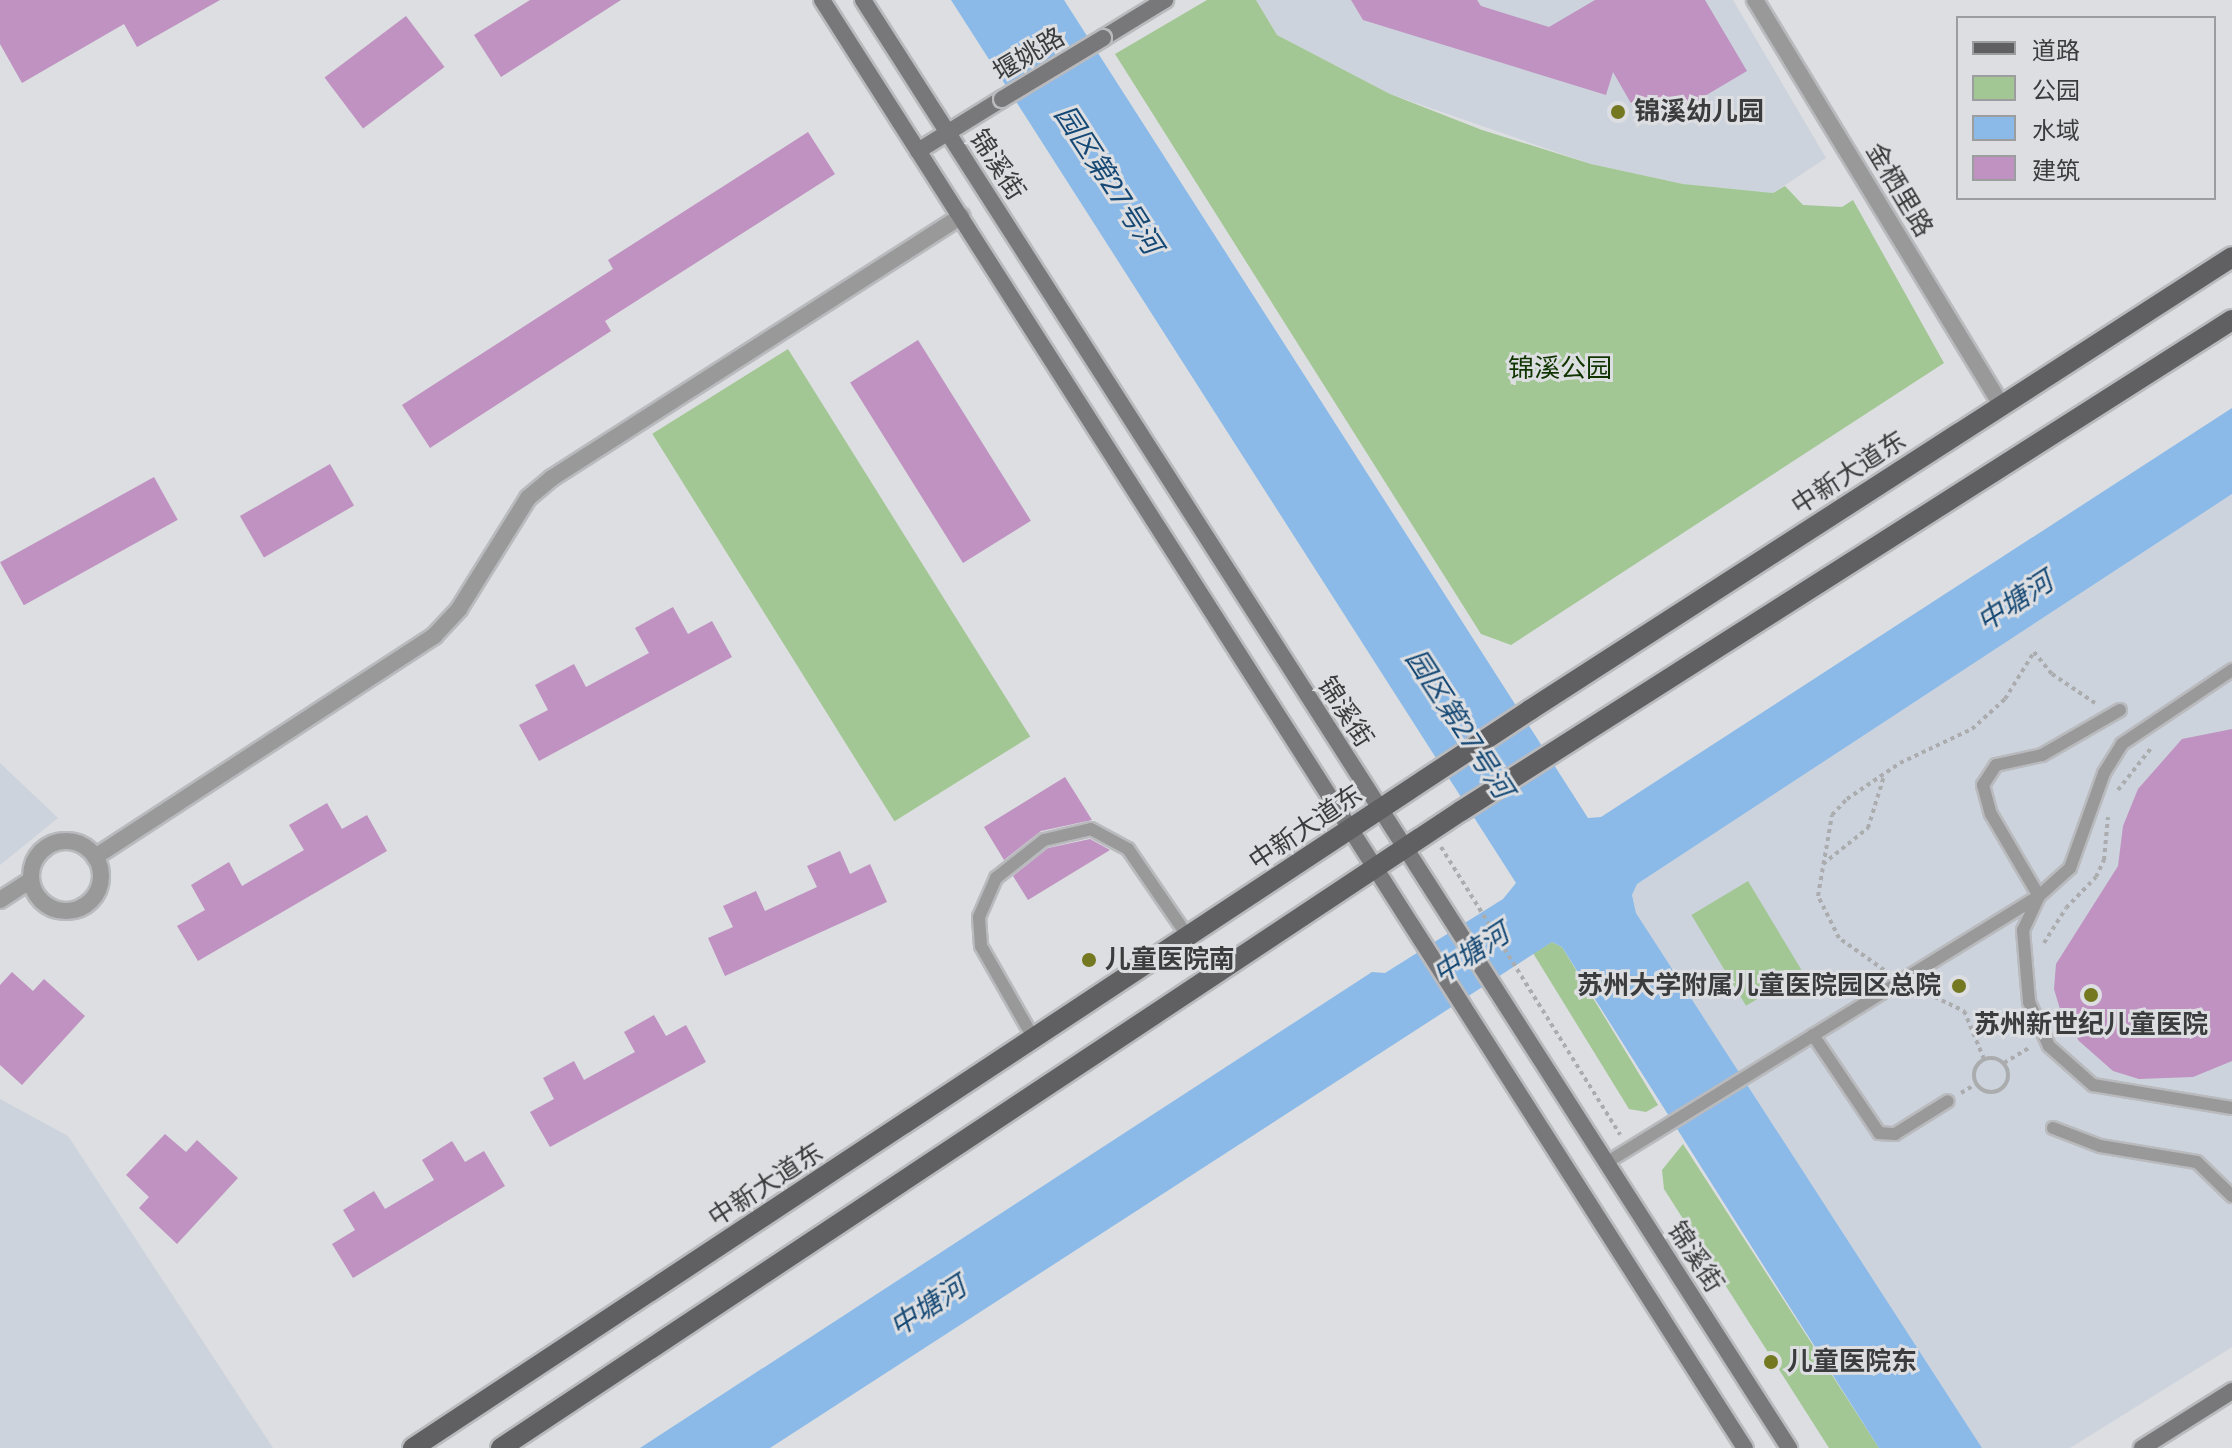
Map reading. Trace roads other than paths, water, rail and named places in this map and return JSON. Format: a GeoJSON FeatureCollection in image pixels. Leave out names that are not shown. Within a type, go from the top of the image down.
{"type":"FeatureCollection","features":[{"type":"Feature","properties":{"kind":"main road"},"geometry":{"type":"LineString","coordinates":[[822,0],[1745,1448]]}},
{"type":"Feature","properties":{"kind":"main road","name":"锦溪街"},"geometry":{"type":"LineString","coordinates":[[863,0],[1789,1448]]}},
{"type":"Feature","properties":{"kind":"main road","name":"堰姚路"},"geometry":{"type":"LineString","coordinates":[[918,151],[1165,0]]}},
{"type":"Feature","properties":{"kind":"main road","name":"中新大道东"},"geometry":{"type":"LineString","coordinates":[[413,1448],[1530,710],[2232,257]]}},
{"type":"Feature","properties":{"kind":"main road"},"geometry":{"type":"LineString","coordinates":[[501,1448],[1461,811],[2232,320]]}},
{"type":"Feature","properties":{"kind":"main road"},"geometry":{"type":"LineString","coordinates":[[2142,1448],[2232,1391]]}},
{"type":"Feature","properties":{"kind":"street","name":"金栖里路"},"geometry":{"type":"LineString","coordinates":[[1755,0],[2002,406]]}},
{"type":"Feature","properties":{"kind":"street"},"geometry":{"type":"LineString","coordinates":[[95,857],[434,636],[459,609],[528,498],[545,483],[961,216]]}},
{"type":"Feature","properties":{"kind":"street"},"geometry":{"type":"LineString","coordinates":[[73,841],[95,857],[100,883],[80,908],[48,907],[31,880],[35,858],[52,844],[73,841]]}},
{"type":"Feature","properties":{"kind":"street"},"geometry":{"type":"LineString","coordinates":[[0,900],[31,880]]}},
{"type":"Feature","properties":{"kind":"lane"},"geometry":{"type":"LineString","coordinates":[[1606,1163],[2039,896],[2070,868],[2104,773],[2122,744],[2232,670]]}},
{"type":"Feature","properties":{"kind":"lane"},"geometry":{"type":"LineString","coordinates":[[2039,896],[1984,799],[1988,772],[2007,761],[2058,747],[2120,710]]}},
{"type":"Feature","properties":{"kind":"lane"},"geometry":{"type":"LineString","coordinates":[[1034,1039],[986,956],[979,917],[996,878],[1044,840],[1091,829],[1128,849],[1189,938]]}},
{"type":"Feature","properties":{"kind":"lane"},"geometry":{"type":"LineString","coordinates":[[2039,896],[2023,930],[2023,963],[2036,1024],[2059,1060],[2093,1085],[2232,1108]]}},
{"type":"Feature","properties":{"kind":"lane"},"geometry":{"type":"LineString","coordinates":[[1813,1035],[1879,1133],[1895,1134],[1948,1101]]}},
{"type":"Feature","properties":{"kind":"lane"},"geometry":{"type":"LineString","coordinates":[[2053,1128],[2100,1146],[2197,1162],[2232,1196]]}},
{"type":"Feature","properties":{"kind":"water"},"geometry":{"type":"Polygon","coordinates":[[[951,0],[1064,0],[1588,818],[1601,817],[2232,408],[2232,494],[1637,884],[1632,895],[1636,913],[1982,1448],[1879,1448],[1562,947],[1552,942],[770,1448],[640,1448],[1372,972],[1385,973],[1503,899],[1516,883],[951,0]]]}},
{"type":"Feature","properties":{"kind":"place","name":"锦溪幼儿园"},"geometry":{"type":"Point","coordinates":[1618,112]}},
{"type":"Feature","properties":{"kind":"place","name":"儿童医院南"},"geometry":{"type":"Point","coordinates":[1089,960]}},
{"type":"Feature","properties":{"kind":"place","name":"苏州大学附属儿童医院园区总院"},"geometry":{"type":"Point","coordinates":[1959,986]}},
{"type":"Feature","properties":{"kind":"place","name":"苏州新世纪儿童医院"},"geometry":{"type":"Point","coordinates":[2091,995]}},
{"type":"Feature","properties":{"kind":"place","name":"儿童医院东"},"geometry":{"type":"Point","coordinates":[1771,1362]}},
{"type":"Feature","properties":{"kind":"water label","name":"园区第27号河"},"geometry":{"type":"Point","coordinates":[1108,180]}},
{"type":"Feature","properties":{"kind":"water label","name":"中塘河"},"geometry":{"type":"Point","coordinates":[2015,602]}},
{"type":"Feature","properties":{"kind":"water label","name":"园区第27号河"},"geometry":{"type":"Point","coordinates":[1459,724]}},
{"type":"Feature","properties":{"kind":"water label","name":"中塘河"},"geometry":{"type":"Point","coordinates":[1471,954]}},
{"type":"Feature","properties":{"kind":"water label","name":"中塘河"},"geometry":{"type":"Point","coordinates":[928,1307]}},
{"type":"Feature","properties":{"kind":"park label","name":"锦溪公园"},"geometry":{"type":"Point","coordinates":[1560,369]}}]}
